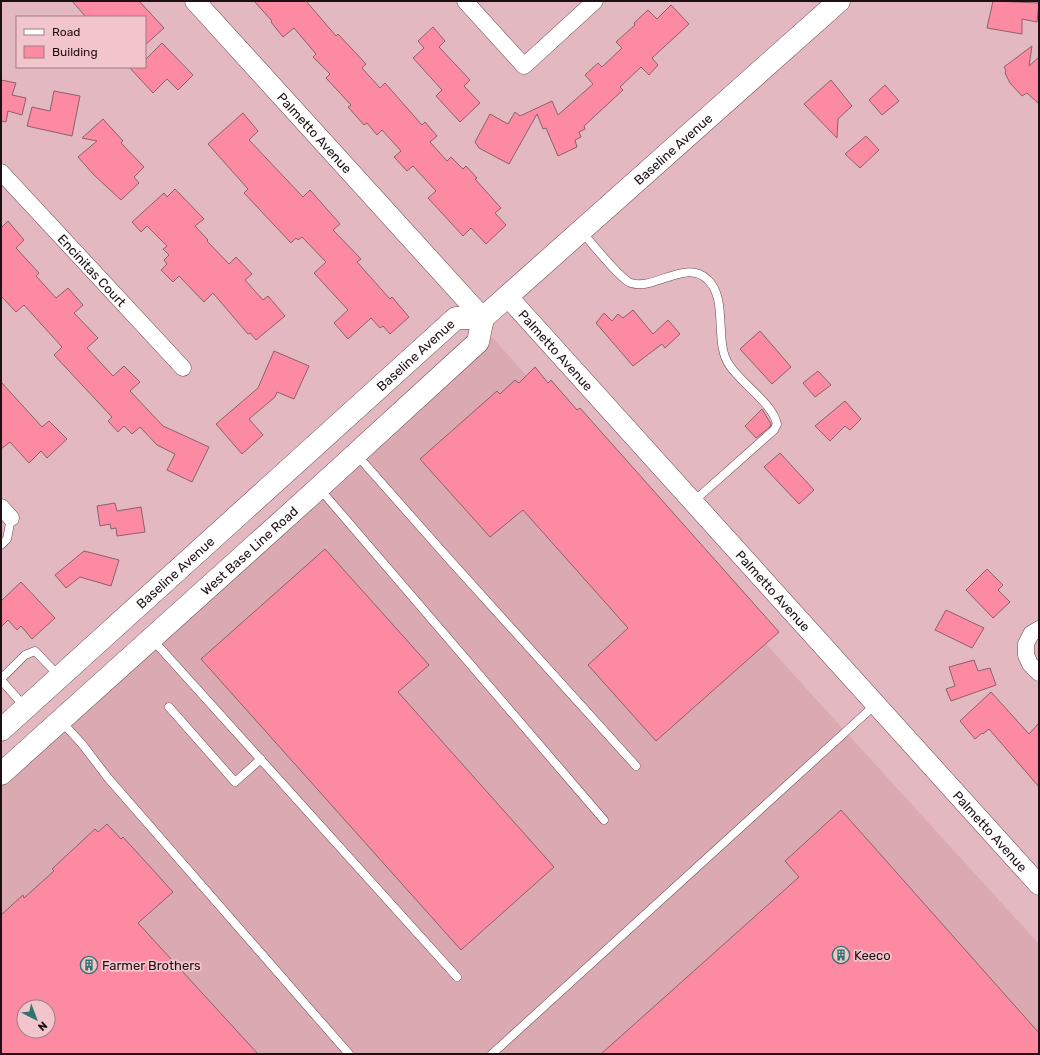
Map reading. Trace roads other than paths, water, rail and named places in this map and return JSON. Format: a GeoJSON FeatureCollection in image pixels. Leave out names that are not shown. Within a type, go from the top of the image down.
{"type":"FeatureCollection","features":[{"type":"Feature","properties":{"kind":"main road","name":"Baseline Avenue"},"geometry":{"type":"LineString","coordinates":[[1,730],[456,318],[484,318],[580,230],[839,1]]}},
{"type":"Feature","properties":{"kind":"main road","name":"West Base Line Road"},"geometry":{"type":"LineString","coordinates":[[1,774],[319,488],[478,342],[484,318]]}},
{"type":"Feature","properties":{"kind":"street","name":"Palmetto Avenue"},"geometry":{"type":"LineString","coordinates":[[195,1],[484,318]]}},
{"type":"Feature","properties":{"kind":"street"},"geometry":{"type":"LineString","coordinates":[[465,1],[524,66],[595,1]]}},
{"type":"Feature","properties":{"kind":"street","name":"Encinitas Court"},"geometry":{"type":"LineString","coordinates":[[1,172],[183,368]]}},
{"type":"Feature","properties":{"kind":"street","name":"Palmetto Avenue"},"geometry":{"type":"LineString","coordinates":[[507,296],[694,501],[1039,885]]}},
{"type":"Feature","properties":{"kind":"street"},"geometry":{"type":"LineString","coordinates":[[1039,629],[1031,634],[1026,644],[1026,655],[1030,664],[1039,673]]}},
{"type":"Feature","properties":{"kind":"lane"},"geometry":{"type":"LineString","coordinates":[[580,230],[621,276],[630,283],[641,285],[666,277],[687,273],[700,273],[709,281],[716,291],[720,313],[724,355],[730,366],[765,404],[776,419],[777,424],[774,430],[694,501]]}},
{"type":"Feature","properties":{"kind":"lane"},"geometry":{"type":"LineString","coordinates":[[356,454],[636,766]]}},
{"type":"Feature","properties":{"kind":"lane"},"geometry":{"type":"LineString","coordinates":[[319,488],[604,820]]}},
{"type":"Feature","properties":{"kind":"lane"},"geometry":{"type":"LineString","coordinates":[[1,545],[7,539],[6,513]]}},
{"type":"Feature","properties":{"kind":"lane"},"geometry":{"type":"LineString","coordinates":[[152,639],[457,977]]}},
{"type":"Feature","properties":{"kind":"lane"},"geometry":{"type":"LineString","coordinates":[[25,708],[1,679],[25,655],[35,651],[60,676]]}},
{"type":"Feature","properties":{"kind":"lane"},"geometry":{"type":"LineString","coordinates":[[492,1054],[876,704]]}},
{"type":"Feature","properties":{"kind":"lane"},"geometry":{"type":"LineString","coordinates":[[169,707],[235,782],[261,759]]}},
{"type":"Feature","properties":{"kind":"lane"},"geometry":{"type":"LineString","coordinates":[[61,720],[82,744],[108,778],[349,1054]]}},
{"type":"Feature","properties":{"kind":"place","name":"Keeco"},"geometry":{"type":"Point","coordinates":[841,955]}},
{"type":"Feature","properties":{"kind":"place","name":"Farmer Brothers"},"geometry":{"type":"Point","coordinates":[89,965]}}]}
